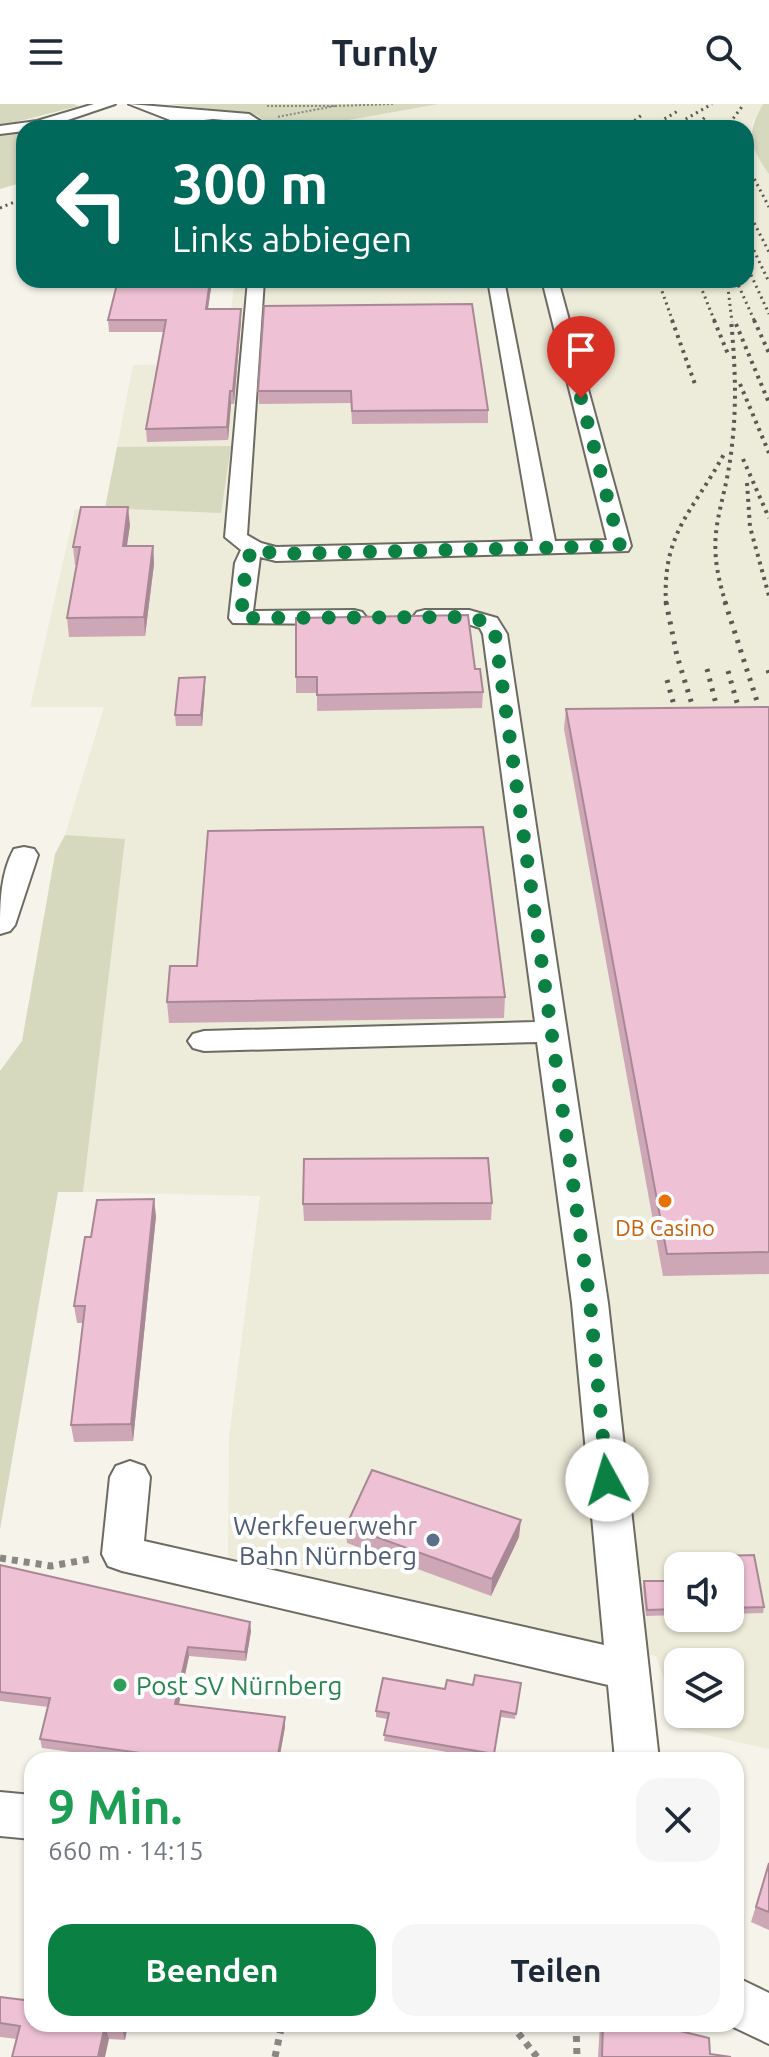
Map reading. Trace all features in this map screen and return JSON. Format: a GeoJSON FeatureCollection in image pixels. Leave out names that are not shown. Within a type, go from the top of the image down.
{"type":"FeatureCollection","features":[{"type":"Feature","properties":{"kind":"street"},"geometry":{"type":"LineString","coordinates":[[53,120],[108,104]]}},
{"type":"Feature","properties":{"kind":"street"},"geometry":{"type":"LineString","coordinates":[[136,104],[163,112],[207,114],[238,120]]}},
{"type":"Feature","properties":{"kind":"street"},"geometry":{"type":"LineString","coordinates":[[255,288],[236,537],[253,548],[276,554],[620,546],[552,288]]}},
{"type":"Feature","properties":{"kind":"street"},"geometry":{"type":"LineString","coordinates":[[497,288],[545,548]]}},
{"type":"Feature","properties":{"kind":"street"},"geometry":{"type":"LineString","coordinates":[[253,548],[246,563],[241,618],[469,617],[489,623],[495,634],[590,1303],[636,1752]]}},
{"type":"Feature","properties":{"kind":"street"},"geometry":{"type":"LineString","coordinates":[[0,925],[24,855]]}},
{"type":"Feature","properties":{"kind":"street"},"geometry":{"type":"LineString","coordinates":[[204,1041],[551,1032]]}},
{"type":"Feature","properties":{"kind":"street"},"geometry":{"type":"LineString","coordinates":[[130,1477],[122,1554],[627,1670]]}},
{"type":"Feature","properties":{"kind":"street"},"geometry":{"type":"LineString","coordinates":[[0,1814],[24,1816]]}},
{"type":"Feature","properties":{"kind":"street"},"geometry":{"type":"LineString","coordinates":[[744,2006],[769,2019]]}},
{"type":"Feature","properties":{"kind":"path"},"geometry":{"type":"LineString","coordinates":[[259,105],[394,104]]}},
{"type":"Feature","properties":{"kind":"path"},"geometry":{"type":"LineString","coordinates":[[276,120],[335,106]]}},
{"type":"Feature","properties":{"kind":"path"},"geometry":{"type":"LineString","coordinates":[[0,1558],[51,1566],[122,1554]]}},
{"type":"Feature","properties":{"kind":"path"},"geometry":{"type":"LineString","coordinates":[[275,2057],[280,2032]]}},
{"type":"Feature","properties":{"kind":"path"},"geometry":{"type":"LineString","coordinates":[[517,2032],[537,2057]]}},
{"type":"Feature","properties":{"kind":"path"},"geometry":{"type":"LineString","coordinates":[[576,2032],[577,2057]]}},
{"type":"Feature","properties":{"kind":"shaded area"},"geometry":{"type":"Polygon","coordinates":[[[439,104],[763,104],[754,120],[350,120],[439,104]]]}},
{"type":"Feature","properties":{"kind":"shaded area"},"geometry":{"type":"Polygon","coordinates":[[[754,146],[769,174],[769,1749],[680,1728],[744,1728],[744,1648],[664,1648],[664,1680],[656,1656],[228,1562],[229,1437],[260,1196],[83,1192],[124,840],[65,835],[104,707],[30,707],[75,509],[105,508],[231,447],[117,447],[133,365],[181,364],[230,318],[234,288],[754,288],[754,146]]]}},
{"type":"Feature","properties":{"kind":"green space"},"geometry":{"type":"Polygon","coordinates":[[[0,104],[79,106],[16,120],[0,126],[0,104]]]}},
{"type":"Feature","properties":{"kind":"green space"},"geometry":{"type":"Polygon","coordinates":[[[169,104],[439,104],[349,120],[264,120],[256,115],[169,104]]]}},
{"type":"Feature","properties":{"kind":"green space"},"geometry":{"type":"Polygon","coordinates":[[[763,104],[769,104],[769,174],[754,147],[754,123],[763,104]]]}},
{"type":"Feature","properties":{"kind":"green space"},"geometry":{"type":"Polygon","coordinates":[[[16,132],[16,184],[0,189],[0,134],[16,132]]]}},
{"type":"Feature","properties":{"kind":"green space"},"geometry":{"type":"Polygon","coordinates":[[[231,446],[221,513],[105,508],[117,447],[231,446]]]}},
{"type":"Feature","properties":{"kind":"green space"},"geometry":{"type":"Polygon","coordinates":[[[65,835],[125,839],[83,1192],[58,1192],[0,1530],[0,1071],[22,1041],[55,854],[65,835]]]}},
{"type":"Feature","properties":{"kind":"building"},"geometry":{"type":"Polygon","coordinates":[[[116,288],[209,288],[206,309],[241,309],[227,427],[146,429],[166,320],[108,320],[116,288]]]}},
{"type":"Feature","properties":{"kind":"building"},"geometry":{"type":"Polygon","coordinates":[[[472,304],[488,410],[352,411],[351,391],[258,391],[264,306],[472,304]]]}},
{"type":"Feature","properties":{"kind":"building"},"geometry":{"type":"Polygon","coordinates":[[[81,507],[128,507],[123,546],[153,546],[144,617],[67,618],[80,547],[73,547],[81,507]]]}},
{"type":"Feature","properties":{"kind":"building"},"geometry":{"type":"Polygon","coordinates":[[[468,615],[475,669],[480,669],[483,692],[317,695],[317,677],[296,677],[296,618],[468,615]]]}},
{"type":"Feature","properties":{"kind":"building"},"geometry":{"type":"Polygon","coordinates":[[[205,677],[201,715],[175,715],[179,678],[205,677]]]}},
{"type":"Feature","properties":{"kind":"building"},"geometry":{"type":"Polygon","coordinates":[[[769,707],[769,1252],[667,1254],[566,709],[769,707]]]}},
{"type":"Feature","properties":{"kind":"building"},"geometry":{"type":"Polygon","coordinates":[[[483,827],[505,997],[167,1002],[170,966],[197,966],[208,831],[483,827]]]}},
{"type":"Feature","properties":{"kind":"building"},"geometry":{"type":"Polygon","coordinates":[[[488,1158],[492,1203],[303,1204],[304,1159],[488,1158]]]}},
{"type":"Feature","properties":{"kind":"building"},"geometry":{"type":"Polygon","coordinates":[[[154,1199],[131,1424],[71,1425],[85,1306],[74,1306],[85,1237],[91,1237],[97,1200],[154,1199]]]}},
{"type":"Feature","properties":{"kind":"building","name":"Werkfeuerwehr Bahn Nürnberg"},"geometry":{"type":"Polygon","coordinates":[[[372,1470],[521,1520],[492,1579],[346,1526],[372,1470]]]}},
{"type":"Feature","properties":{"kind":"building"},"geometry":{"type":"Polygon","coordinates":[[[744,1555],[754,1555],[764,1607],[744,1608],[744,1555]]]}},
{"type":"Feature","properties":{"kind":"building"},"geometry":{"type":"Polygon","coordinates":[[[0,1565],[250,1622],[245,1652],[188,1647],[175,1704],[285,1717],[278,1752],[133,1752],[40,1739],[50,1698],[0,1692],[0,1565]]]}},
{"type":"Feature","properties":{"kind":"building"},"geometry":{"type":"Polygon","coordinates":[[[644,1581],[664,1581],[664,1609],[647,1610],[644,1581]]]}},
{"type":"Feature","properties":{"kind":"building"},"geometry":{"type":"Polygon","coordinates":[[[475,1675],[521,1683],[516,1714],[501,1711],[494,1752],[384,1735],[389,1713],[376,1711],[383,1678],[445,1689],[447,1680],[473,1685],[475,1675]]]}},
{"type":"Feature","properties":{"kind":"building"},"geometry":{"type":"Polygon","coordinates":[[[769,1863],[769,1912],[756,1907],[769,1863]]]}},
{"type":"Feature","properties":{"kind":"building"},"geometry":{"type":"Polygon","coordinates":[[[0,1997],[24,2000],[24,2032],[103,2032],[98,2057],[12,2057],[20,2026],[0,2023],[0,1997]]]}},
{"type":"Feature","properties":{"kind":"building"},"geometry":{"type":"Polygon","coordinates":[[[603,2032],[684,2032],[709,2038],[710,2054],[731,2057],[602,2057],[603,2032]]]}},
{"type":"Feature","properties":{"kind":"railway"},"geometry":{"type":"LineString","coordinates":[[684,120],[712,104]]}},
{"type":"Feature","properties":{"kind":"railway"},"geometry":{"type":"LineString","coordinates":[[732,120],[744,104]]}},
{"type":"Feature","properties":{"kind":"railway"},"geometry":{"type":"LineString","coordinates":[[663,120],[678,111]]}},
{"type":"Feature","properties":{"kind":"railway"},"geometry":{"type":"LineString","coordinates":[[635,120],[643,114]]}},
{"type":"Feature","properties":{"kind":"railway"},"geometry":{"type":"LineString","coordinates":[[702,120],[706,116]]}},
{"type":"Feature","properties":{"kind":"railway"},"geometry":{"type":"LineString","coordinates":[[754,178],[769,207]]}},
{"type":"Feature","properties":{"kind":"railway"},"geometry":{"type":"LineString","coordinates":[[0,208],[16,201]]}},
{"type":"Feature","properties":{"kind":"railway"},"geometry":{"type":"LineString","coordinates":[[754,223],[769,252]]}},
{"type":"Feature","properties":{"kind":"railway"},"geometry":{"type":"LineString","coordinates":[[754,251],[769,282]]}},
{"type":"Feature","properties":{"kind":"railway"},"geometry":{"type":"LineString","coordinates":[[754,281],[769,314]]}},
{"type":"Feature","properties":{"kind":"railway"},"geometry":{"type":"LineString","coordinates":[[661,288],[673,322]]}},
{"type":"Feature","properties":{"kind":"railway"},"geometry":{"type":"LineString","coordinates":[[701,288],[715,322]]}},
{"type":"Feature","properties":{"kind":"railway"},"geometry":{"type":"LineString","coordinates":[[728,288],[732,322]]}},
{"type":"Feature","properties":{"kind":"railway"},"geometry":{"type":"LineString","coordinates":[[740,288],[755,322]]}},
{"type":"Feature","properties":{"kind":"railway"},"geometry":{"type":"LineString","coordinates":[[672,320],[696,387]]}},
{"type":"Feature","properties":{"kind":"railway"},"geometry":{"type":"LineString","coordinates":[[714,320],[728,354]]}},
{"type":"Feature","properties":{"kind":"railway"},"geometry":{"type":"LineString","coordinates":[[726,604],[719,579],[716,539],[734,429],[731,320]]}},
{"type":"Feature","properties":{"kind":"railway"},"geometry":{"type":"LineString","coordinates":[[754,320],[769,353]]}},
{"type":"Feature","properties":{"kind":"railway"},"geometry":{"type":"LineString","coordinates":[[736,324],[769,403]]}},
{"type":"Feature","properties":{"kind":"railway"},"geometry":{"type":"LineString","coordinates":[[740,384],[769,453]]}},
{"type":"Feature","properties":{"kind":"railway"},"geometry":{"type":"LineString","coordinates":[[666,602],[666,579],[674,540],[724,454]]}},
{"type":"Feature","properties":{"kind":"railway"},"geometry":{"type":"LineString","coordinates":[[743,459],[769,518]]}},
{"type":"Feature","properties":{"kind":"railway"},"geometry":{"type":"LineString","coordinates":[[747,483],[750,527],[769,596]]}},
{"type":"Feature","properties":{"kind":"railway"},"geometry":{"type":"LineString","coordinates":[[666,602],[677,656],[699,727]]}},
{"type":"Feature","properties":{"kind":"railway"},"geometry":{"type":"LineString","coordinates":[[725,602],[765,726]]}},
{"type":"Feature","properties":{"kind":"railway"},"geometry":{"type":"LineString","coordinates":[[707,669],[722,727]]}},
{"type":"Feature","properties":{"kind":"railway"},"geometry":{"type":"LineString","coordinates":[[728,671],[744,727]]}},
{"type":"Feature","properties":{"kind":"railway"},"geometry":{"type":"LineString","coordinates":[[667,680],[680,727]]}},
{"type":"Feature","properties":{"kind":"place","name":"DB Casino"},"geometry":{"type":"Point","coordinates":[665,1201]}},
{"type":"Feature","properties":{"kind":"place","name":"Werkfeuerwehr Bahn Nürnberg"},"geometry":{"type":"Point","coordinates":[433,1540]}},
{"type":"Feature","properties":{"kind":"place","name":"Post SV Nürnberg"},"geometry":{"type":"Point","coordinates":[120,1685]}},
{"type":"Feature","properties":{"kind":"route"},"geometry":{"type":"LineString","coordinates":[[581,398],[620,546],[276,554],[253,548],[246,563],[241,618],[469,617],[489,623],[495,634],[590,1303],[607,1480]]}}]}
